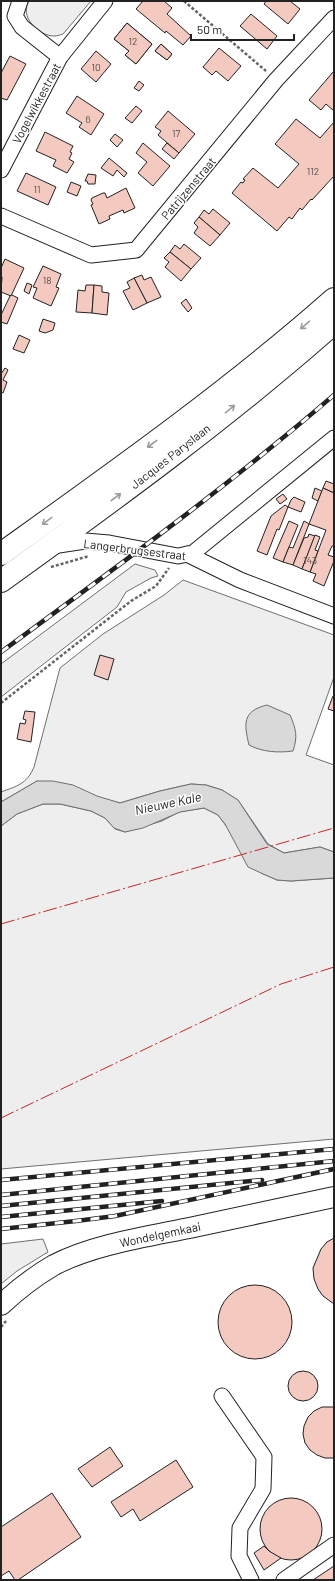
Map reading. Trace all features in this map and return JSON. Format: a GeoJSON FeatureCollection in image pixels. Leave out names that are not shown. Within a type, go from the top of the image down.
{"type":"FeatureCollection","features":[{"type":"Feature","properties":{"kind":"highway","name":"Jacques Paryslaan"},"geometry":{"type":"LineString","coordinates":[[3,548],[183,421],[302,327],[334,299]]}},
{"type":"Feature","properties":{"kind":"highway","name":"Jacques Paryslaan"},"geometry":{"type":"LineString","coordinates":[[1,581],[51,546],[203,431],[334,323]]}},
{"type":"Feature","properties":{"kind":"main road","name":"Wondelgemkaai"},"geometry":{"type":"LineString","coordinates":[[6,1311],[13,1294],[54,1265],[74,1256],[120,1242],[334,1197]]}},
{"type":"Feature","properties":{"kind":"street","name":"Vogelwikkestraat"},"geometry":{"type":"LineString","coordinates":[[20,1],[15,16],[22,27],[60,57]]}},
{"type":"Feature","properties":{"kind":"street","name":"Vogelwikkestraat"},"geometry":{"type":"LineString","coordinates":[[1,170],[60,57],[105,1]]}},
{"type":"Feature","properties":{"kind":"street","name":"Patrijzenstraat"},"geometry":{"type":"LineString","coordinates":[[1,216],[91,255],[136,250],[276,80],[334,18]]}},
{"type":"Feature","properties":{"kind":"street"},"geometry":{"type":"LineString","coordinates":[[182,555],[193,553],[334,438]]}},
{"type":"Feature","properties":{"kind":"street"},"geometry":{"type":"LineString","coordinates":[[96,512],[93,531],[97,537],[109,543]]}},
{"type":"Feature","properties":{"kind":"street","name":"Langerbrugsestraat"},"geometry":{"type":"LineString","coordinates":[[3,548],[51,546],[85,542],[109,543],[182,555],[240,580],[334,616]]}},
{"type":"Feature","properties":{"kind":"street"},"geometry":{"type":"LineString","coordinates":[[222,1396],[264,1457],[263,1489],[240,1528],[239,1556],[251,1580]]}},
{"type":"Feature","properties":{"kind":"street"},"geometry":{"type":"LineString","coordinates":[[284,1580],[334,1545]]}},
{"type":"Feature","properties":{"kind":"path"},"geometry":{"type":"LineString","coordinates":[[184,1],[276,80]]}},
{"type":"Feature","properties":{"kind":"path"},"geometry":{"type":"LineString","coordinates":[[47,568],[94,555]]}},
{"type":"Feature","properties":{"kind":"path"},"geometry":{"type":"LineString","coordinates":[[1,703],[132,601],[156,586],[182,555]]}},
{"type":"Feature","properties":{"kind":"path"},"geometry":{"type":"LineString","coordinates":[[1,1327],[6,1311]]}},
{"type":"Feature","properties":{"kind":"shaded area"},"geometry":{"type":"Polygon","coordinates":[[[29,1],[91,1],[63,34],[54,36],[42,33],[36,29],[28,19],[26,13],[29,1]]]}},
{"type":"Feature","properties":{"kind":"shaded area"},"geometry":{"type":"Polygon","coordinates":[[[135,564],[155,570],[158,576],[151,578],[126,592],[117,607],[1,697],[1,664],[135,564]]]}},
{"type":"Feature","properties":{"kind":"shaded area"},"geometry":{"type":"Polygon","coordinates":[[[183,580],[334,635],[334,677],[306,755],[334,765],[334,852],[320,847],[284,853],[268,844],[238,800],[222,790],[206,785],[191,784],[160,791],[120,803],[37,781],[1,802],[1,792],[17,786],[25,781],[34,767],[60,668],[103,634],[164,595],[183,580]]]}},
{"type":"Feature","properties":{"kind":"shaded area"},"geometry":{"type":"Polygon","coordinates":[[[43,804],[60,804],[91,811],[105,818],[115,829],[125,832],[162,821],[179,812],[204,808],[218,815],[261,873],[277,880],[291,881],[334,878],[334,1139],[1,1169],[1,826],[17,814],[43,804]]]}},
{"type":"Feature","properties":{"kind":"shaded area"},"geometry":{"type":"Polygon","coordinates":[[[43,1239],[48,1252],[17,1271],[1,1284],[1,1244],[43,1239]]]}},
{"type":"Feature","properties":{"kind":"water"},"geometry":{"type":"Polygon","coordinates":[[[267,705],[290,715],[296,733],[293,751],[270,751],[249,745],[246,731],[247,719],[253,711],[267,705]]]}},
{"type":"Feature","properties":{"kind":"water","name":"Nieuwe Kale"},"geometry":{"type":"Polygon","coordinates":[[[37,781],[53,781],[73,785],[97,796],[120,803],[160,791],[191,784],[206,785],[222,790],[238,800],[267,844],[284,853],[320,847],[334,852],[334,878],[291,881],[277,880],[248,867],[225,824],[218,815],[204,808],[180,812],[143,828],[125,832],[114,828],[105,818],[91,811],[60,804],[43,804],[17,814],[1,826],[1,802],[37,781]]]}},
{"type":"Feature","properties":{"kind":"building"},"geometry":{"type":"Polygon","coordinates":[[[143,1],[164,1],[172,8],[167,14],[191,36],[183,45],[166,31],[165,33],[136,9],[143,1]]]}},
{"type":"Feature","properties":{"kind":"building"},"geometry":{"type":"Polygon","coordinates":[[[266,1],[290,1],[300,9],[288,24],[264,4],[266,1]]]}},
{"type":"Feature","properties":{"kind":"building"},"geometry":{"type":"Polygon","coordinates":[[[251,14],[277,36],[267,49],[240,26],[251,14]]]}},
{"type":"Feature","properties":{"kind":"building"},"geometry":{"type":"Polygon","coordinates":[[[127,23],[152,44],[136,64],[125,55],[129,51],[114,39],[127,23]]]}},
{"type":"Feature","properties":{"kind":"building"},"geometry":{"type":"Polygon","coordinates":[[[127,23],[152,44],[136,64],[125,55],[129,51],[114,39],[127,23]]]}},
{"type":"Feature","properties":{"kind":"building"},"geometry":{"type":"Polygon","coordinates":[[[161,44],[172,54],[167,60],[155,51],[161,44]]]}},
{"type":"Feature","properties":{"kind":"building"},"geometry":{"type":"Polygon","coordinates":[[[161,44],[172,54],[167,60],[155,51],[161,44]]]}},
{"type":"Feature","properties":{"kind":"building"},"geometry":{"type":"Polygon","coordinates":[[[219,48],[241,66],[228,81],[216,71],[212,75],[203,67],[219,48]]]}},
{"type":"Feature","properties":{"kind":"building"},"geometry":{"type":"Polygon","coordinates":[[[96,51],[111,64],[96,82],[81,69],[96,51]]]}},
{"type":"Feature","properties":{"kind":"building"},"geometry":{"type":"Polygon","coordinates":[[[10,56],[26,64],[7,100],[1,98],[1,73],[10,56]]]}},
{"type":"Feature","properties":{"kind":"building"},"geometry":{"type":"Polygon","coordinates":[[[334,71],[334,111],[326,104],[321,110],[309,100],[334,71]]]}},
{"type":"Feature","properties":{"kind":"building"},"geometry":{"type":"Polygon","coordinates":[[[139,81],[144,85],[139,91],[134,88],[139,81]]]}},
{"type":"Feature","properties":{"kind":"building"},"geometry":{"type":"Polygon","coordinates":[[[77,96],[104,114],[91,135],[79,127],[82,123],[66,113],[77,96]]]}},
{"type":"Feature","properties":{"kind":"building"},"geometry":{"type":"Polygon","coordinates":[[[136,106],[142,111],[132,123],[125,118],[136,106]]]}},
{"type":"Feature","properties":{"kind":"building"},"geometry":{"type":"Polygon","coordinates":[[[168,111],[195,134],[179,153],[158,135],[161,131],[155,127],[168,111]]]}},
{"type":"Feature","properties":{"kind":"building"},"geometry":{"type":"Polygon","coordinates":[[[296,119],[320,138],[334,122],[334,176],[302,210],[300,208],[292,219],[289,217],[277,231],[232,193],[241,182],[243,183],[245,180],[243,179],[253,168],[278,188],[299,164],[275,144],[296,119]]]}},
{"type":"Feature","properties":{"kind":"building"},"geometry":{"type":"Polygon","coordinates":[[[45,132],[73,146],[69,159],[74,162],[67,173],[53,166],[56,160],[36,151],[45,132]]]}},
{"type":"Feature","properties":{"kind":"building"},"geometry":{"type":"Polygon","coordinates":[[[115,134],[123,140],[117,147],[110,140],[115,134]]]}},
{"type":"Feature","properties":{"kind":"building"},"geometry":{"type":"Polygon","coordinates":[[[143,143],[170,166],[153,186],[138,173],[147,162],[136,153],[143,143]]]}},
{"type":"Feature","properties":{"kind":"building"},"geometry":{"type":"Polygon","coordinates":[[[167,143],[179,153],[174,159],[162,149],[167,143]]]}},
{"type":"Feature","properties":{"kind":"building"},"geometry":{"type":"Polygon","coordinates":[[[109,158],[127,173],[124,177],[117,170],[113,176],[101,168],[109,158]]]}},
{"type":"Feature","properties":{"kind":"building"},"geometry":{"type":"Polygon","coordinates":[[[26,173],[56,187],[48,205],[17,191],[26,173]]]}},
{"type":"Feature","properties":{"kind":"building"},"geometry":{"type":"Polygon","coordinates":[[[88,174],[96,175],[95,184],[88,184],[87,181],[85,181],[88,174]]]}},
{"type":"Feature","properties":{"kind":"building"},"geometry":{"type":"Polygon","coordinates":[[[71,182],[81,186],[77,196],[67,192],[71,182]]]}},
{"type":"Feature","properties":{"kind":"building"},"geometry":{"type":"Polygon","coordinates":[[[126,188],[135,208],[124,213],[123,210],[109,216],[110,219],[99,224],[91,205],[93,204],[91,200],[92,198],[105,193],[107,198],[126,188]]]}},
{"type":"Feature","properties":{"kind":"building"},"geometry":{"type":"Polygon","coordinates":[[[213,209],[230,223],[220,235],[199,217],[204,210],[209,214],[213,209]]]}},
{"type":"Feature","properties":{"kind":"building"},"geometry":{"type":"Polygon","coordinates":[[[199,217],[220,235],[210,246],[194,233],[198,227],[194,223],[199,217]]]}},
{"type":"Feature","properties":{"kind":"building"},"geometry":{"type":"Polygon","coordinates":[[[184,244],[201,258],[191,269],[170,252],[175,245],[180,249],[184,244]]]}},
{"type":"Feature","properties":{"kind":"building"},"geometry":{"type":"Polygon","coordinates":[[[170,252],[191,269],[181,281],[165,267],[169,262],[164,258],[170,252]]]}},
{"type":"Feature","properties":{"kind":"building"},"geometry":{"type":"Polygon","coordinates":[[[5,259],[24,268],[11,296],[1,292],[1,268],[5,259]]]}},
{"type":"Feature","properties":{"kind":"building"},"geometry":{"type":"Polygon","coordinates":[[[43,266],[61,274],[56,287],[59,288],[51,306],[33,298],[37,288],[33,287],[43,266]]]}},
{"type":"Feature","properties":{"kind":"building"},"geometry":{"type":"Polygon","coordinates":[[[142,275],[144,280],[151,277],[161,297],[147,303],[134,278],[142,275]]]}},
{"type":"Feature","properties":{"kind":"building"},"geometry":{"type":"Polygon","coordinates":[[[134,278],[147,303],[133,310],[123,291],[130,288],[127,282],[134,278]]]}},
{"type":"Feature","properties":{"kind":"building"},"geometry":{"type":"Polygon","coordinates":[[[27,283],[32,285],[29,294],[24,291],[27,283]]]}},
{"type":"Feature","properties":{"kind":"building"},"geometry":{"type":"Polygon","coordinates":[[[86,285],[94,285],[92,313],[76,312],[78,290],[85,291],[86,285]]]}},
{"type":"Feature","properties":{"kind":"building"},"geometry":{"type":"Polygon","coordinates":[[[94,285],[102,286],[102,292],[109,293],[107,315],[92,313],[94,285]]]}},
{"type":"Feature","properties":{"kind":"building"},"geometry":{"type":"Polygon","coordinates":[[[12,295],[18,298],[7,324],[1,322],[1,315],[10,296],[12,295]]]}},
{"type":"Feature","properties":{"kind":"building"},"geometry":{"type":"Polygon","coordinates":[[[186,299],[192,308],[188,312],[181,303],[186,299]]]}},
{"type":"Feature","properties":{"kind":"building"},"geometry":{"type":"Polygon","coordinates":[[[43,319],[55,323],[53,330],[45,333],[39,331],[43,319]]]}},
{"type":"Feature","properties":{"kind":"building"},"geometry":{"type":"Polygon","coordinates":[[[19,335],[30,340],[24,353],[13,349],[19,335]]]}},
{"type":"Feature","properties":{"kind":"building"},"geometry":{"type":"Polygon","coordinates":[[[5,368],[8,370],[3,380],[7,382],[3,393],[1,392],[1,374],[5,368]]]}},
{"type":"Feature","properties":{"kind":"building"},"geometry":{"type":"Polygon","coordinates":[[[326,481],[334,484],[334,493],[323,488],[326,481]]]}},
{"type":"Feature","properties":{"kind":"building"},"geometry":{"type":"Polygon","coordinates":[[[315,488],[322,491],[318,501],[312,498],[315,488]]]}},
{"type":"Feature","properties":{"kind":"building"},"geometry":{"type":"Polygon","coordinates":[[[323,488],[334,493],[334,546],[332,546],[328,555],[334,557],[334,561],[324,586],[313,581],[316,574],[310,572],[326,530],[309,524],[323,488]]]}},
{"type":"Feature","properties":{"kind":"building"},"geometry":{"type":"Polygon","coordinates":[[[283,494],[287,499],[280,504],[276,499],[283,494]]]}},
{"type":"Feature","properties":{"kind":"building"},"geometry":{"type":"Polygon","coordinates":[[[294,497],[305,502],[301,512],[288,507],[294,497]]]}},
{"type":"Feature","properties":{"kind":"building"},"geometry":{"type":"Polygon","coordinates":[[[285,505],[288,507],[279,530],[277,529],[267,555],[257,551],[271,516],[285,505]]]}},
{"type":"Feature","properties":{"kind":"building"},"geometry":{"type":"Polygon","coordinates":[[[289,521],[298,525],[283,562],[273,558],[289,521]]]}},
{"type":"Feature","properties":{"kind":"building"},"geometry":{"type":"Polygon","coordinates":[[[304,521],[309,524],[293,565],[283,562],[289,547],[293,548],[304,521]]]}},
{"type":"Feature","properties":{"kind":"building"},"geometry":{"type":"Polygon","coordinates":[[[309,534],[315,536],[302,569],[293,565],[304,538],[308,537],[309,534]]]}},
{"type":"Feature","properties":{"kind":"building"},"geometry":{"type":"Polygon","coordinates":[[[315,535],[320,537],[315,550],[318,551],[310,572],[302,569],[315,535]]]}},
{"type":"Feature","properties":{"kind":"building"},"geometry":{"type":"Polygon","coordinates":[[[100,655],[114,659],[108,680],[94,675],[100,655]]]}},
{"type":"Feature","properties":{"kind":"building"},"geometry":{"type":"Polygon","coordinates":[[[333,696],[334,697],[334,711],[328,709],[333,696]]]}},
{"type":"Feature","properties":{"kind":"building"},"geometry":{"type":"Polygon","coordinates":[[[25,711],[35,712],[31,742],[17,739],[20,723],[25,724],[26,720],[23,719],[25,711]]]}},
{"type":"Feature","properties":{"kind":"building"},"geometry":{"type":"Polygon","coordinates":[[[334,1238],[334,1304],[323,1296],[318,1289],[314,1279],[313,1268],[321,1249],[327,1242],[334,1238]]]}},
{"type":"Feature","properties":{"kind":"building"},"geometry":{"type":"Polygon","coordinates":[[[248,1285],[262,1285],[276,1291],[286,1301],[292,1315],[290,1336],[286,1343],[276,1353],[262,1359],[248,1359],[234,1353],[224,1343],[218,1329],[218,1315],[224,1301],[234,1291],[248,1285]]]}},
{"type":"Feature","properties":{"kind":"building"},"geometry":{"type":"Polygon","coordinates":[[[303,1371],[314,1375],[318,1386],[314,1397],[303,1401],[292,1397],[288,1386],[292,1375],[303,1371]]]}},
{"type":"Feature","properties":{"kind":"building"},"geometry":{"type":"Polygon","coordinates":[[[322,1407],[334,1407],[333,1458],[325,1458],[310,1450],[305,1443],[303,1434],[304,1426],[308,1417],[314,1411],[322,1407]]]}},
{"type":"Feature","properties":{"kind":"building"},"geometry":{"type":"Polygon","coordinates":[[[110,1447],[123,1466],[92,1487],[78,1469],[110,1447]]]}},
{"type":"Feature","properties":{"kind":"building"},"geometry":{"type":"Polygon","coordinates":[[[176,1460],[193,1487],[140,1521],[133,1509],[121,1517],[111,1502],[176,1460]]]}},
{"type":"Feature","properties":{"kind":"building"},"geometry":{"type":"Polygon","coordinates":[[[52,1493],[81,1537],[18,1580],[15,1580],[9,1571],[1,1576],[1,1527],[52,1493]]]}},
{"type":"Feature","properties":{"kind":"building"},"geometry":{"type":"Polygon","coordinates":[[[285,1498],[297,1498],[313,1507],[320,1517],[322,1529],[320,1541],[313,1551],[297,1560],[285,1560],[274,1555],[265,1546],[260,1535],[260,1523],[265,1512],[274,1503],[285,1498]]]}},
{"type":"Feature","properties":{"kind":"building"},"geometry":{"type":"Polygon","coordinates":[[[264,1546],[269,1551],[281,1558],[264,1570],[254,1553],[264,1546]]]}},
{"type":"Feature","properties":{"kind":"building"},"geometry":{"type":"Polygon","coordinates":[[[334,1566],[334,1580],[313,1580],[334,1566]]]}},
{"type":"Feature","properties":{"kind":"railway"},"geometry":{"type":"LineString","coordinates":[[1,652],[211,495],[334,395]]}},
{"type":"Feature","properties":{"kind":"railway"},"geometry":{"type":"LineString","coordinates":[[1,1180],[334,1149]]}},
{"type":"Feature","properties":{"kind":"railway"},"geometry":{"type":"LineString","coordinates":[[1,1195],[334,1161]]}},
{"type":"Feature","properties":{"kind":"railway"},"geometry":{"type":"LineString","coordinates":[[1,1229],[115,1216],[334,1169]]}},
{"type":"Feature","properties":{"kind":"railway"},"geometry":{"type":"LineString","coordinates":[[1,1206],[262,1180]]}},
{"type":"Feature","properties":{"kind":"railway"},"geometry":{"type":"LineString","coordinates":[[1,1217],[162,1201]]}},
{"type":"Feature","properties":{"kind":"power"},"geometry":{"type":"LineString","coordinates":[[1,924],[334,828]]}},
{"type":"Feature","properties":{"kind":"power"},"geometry":{"type":"LineString","coordinates":[[1,1118],[281,984],[334,967]]}}]}
